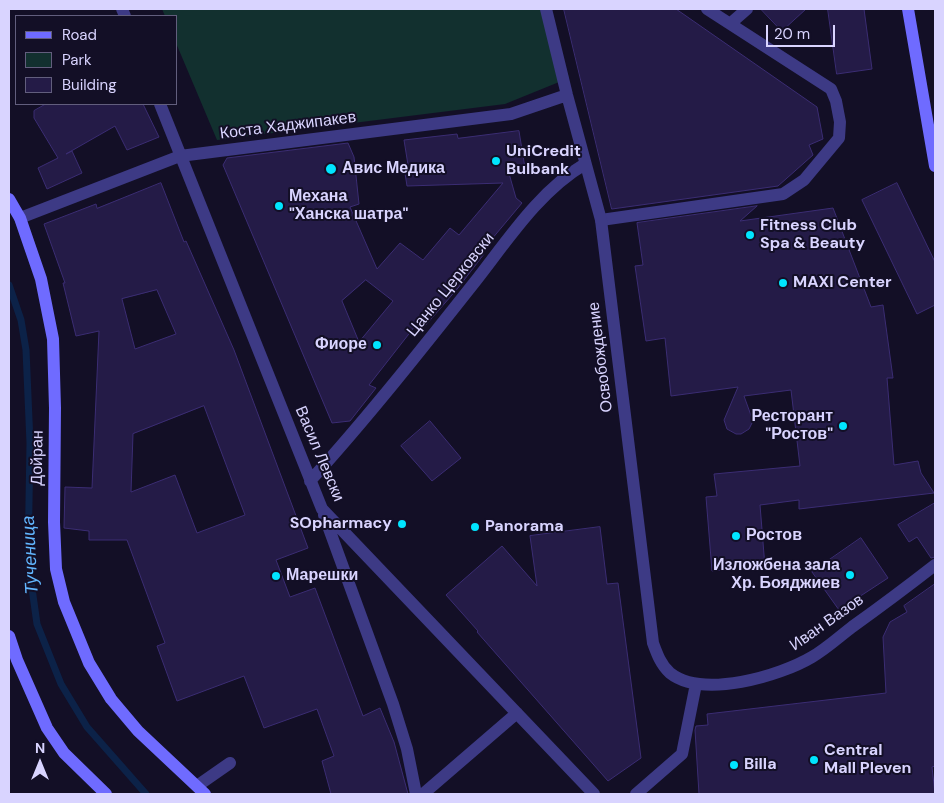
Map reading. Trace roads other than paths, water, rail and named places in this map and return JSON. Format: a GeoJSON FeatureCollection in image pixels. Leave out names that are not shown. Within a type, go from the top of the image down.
{"type":"FeatureCollection","features":[{"type":"Feature","properties":{"kind":"main road"},"geometry":{"type":"LineString","coordinates":[[908,9],[935,166]]}},
{"type":"Feature","properties":{"kind":"main road","name":"Дойран"},"geometry":{"type":"LineString","coordinates":[[9,198],[20,218],[41,279],[53,339],[56,569],[64,602],[89,663],[111,699],[138,731],[201,790]]}},
{"type":"Feature","properties":{"kind":"main road"},"geometry":{"type":"LineString","coordinates":[[9,636],[17,660],[47,728],[64,753],[106,794]]}},
{"type":"Feature","properties":{"kind":"street","name":"Освобождение"},"geometry":{"type":"LineString","coordinates":[[546,9],[601,220],[653,643],[659,661],[670,673],[696,684]]}},
{"type":"Feature","properties":{"kind":"street"},"geometry":{"type":"LineString","coordinates":[[601,220],[783,194],[804,180],[839,138],[840,122],[836,101],[831,88],[707,9]]}},
{"type":"Feature","properties":{"kind":"street"},"geometry":{"type":"LineString","coordinates":[[731,23],[747,9]]}},
{"type":"Feature","properties":{"kind":"street","name":"Коста Хаджипакев"},"geometry":{"type":"LineString","coordinates":[[20,218],[180,156],[511,114],[567,95]]}},
{"type":"Feature","properties":{"kind":"street","name":"Васил Левски"},"geometry":{"type":"LineString","coordinates":[[160,105],[322,509],[594,794]]}},
{"type":"Feature","properties":{"kind":"street","name":"Цанко Церковски"},"geometry":{"type":"LineString","coordinates":[[310,481],[352,436],[538,204],[585,164]]}},
{"type":"Feature","properties":{"kind":"street"},"geometry":{"type":"LineString","coordinates":[[322,509],[393,704],[407,749],[416,794]]}},
{"type":"Feature","properties":{"kind":"street","name":"Иван Вазов"},"geometry":{"type":"LineString","coordinates":[[696,684],[714,684],[757,678],[778,672],[813,656],[935,565]]}},
{"type":"Feature","properties":{"kind":"street"},"geometry":{"type":"LineString","coordinates":[[636,794],[682,754],[696,684]]}},
{"type":"Feature","properties":{"kind":"street"},"geometry":{"type":"LineString","coordinates":[[423,794],[517,713]]}},
{"type":"Feature","properties":{"kind":"street"},"geometry":{"type":"LineString","coordinates":[[201,790],[230,763]]}},
{"type":"Feature","properties":{"kind":"waterway","name":"Тученица"},"geometry":{"type":"LineString","coordinates":[[9,285],[21,320],[26,350],[30,443],[28,560],[37,624],[61,684],[87,727],[146,794]]}},
{"type":"Feature","properties":{"kind":"place","name":"UniCredit Bulbank"},"geometry":{"type":"Point","coordinates":[496,161]}},
{"type":"Feature","properties":{"kind":"place","name":"Авис Медика"},"geometry":{"type":"Point","coordinates":[331,169]}},
{"type":"Feature","properties":{"kind":"place","name":"Механа \"Ханска шатра\""},"geometry":{"type":"Point","coordinates":[279,206]}},
{"type":"Feature","properties":{"kind":"place","name":"Fitness Club Spa & Beauty"},"geometry":{"type":"Point","coordinates":[750,235]}},
{"type":"Feature","properties":{"kind":"place","name":"MAXI Center"},"geometry":{"type":"Point","coordinates":[783,283]}},
{"type":"Feature","properties":{"kind":"place","name":"Фиоре"},"geometry":{"type":"Point","coordinates":[377,345]}},
{"type":"Feature","properties":{"kind":"place","name":"Ресторант \"Ростов\""},"geometry":{"type":"Point","coordinates":[843,426]}},
{"type":"Feature","properties":{"kind":"place","name":"SOpharmacy"},"geometry":{"type":"Point","coordinates":[402,524]}},
{"type":"Feature","properties":{"kind":"place","name":"Panorama"},"geometry":{"type":"Point","coordinates":[475,527]}},
{"type":"Feature","properties":{"kind":"place","name":"Ростов"},"geometry":{"type":"Point","coordinates":[736,536]}},
{"type":"Feature","properties":{"kind":"place","name":"Изложбена зала Хр. Бояджиев"},"geometry":{"type":"Point","coordinates":[850,575]}},
{"type":"Feature","properties":{"kind":"place","name":"Марешки"},"geometry":{"type":"Point","coordinates":[276,576]}},
{"type":"Feature","properties":{"kind":"place","name":"Central Mall Pleven"},"geometry":{"type":"Point","coordinates":[814,760]}},
{"type":"Feature","properties":{"kind":"place","name":"Billa"},"geometry":{"type":"Point","coordinates":[734,765]}}]}
